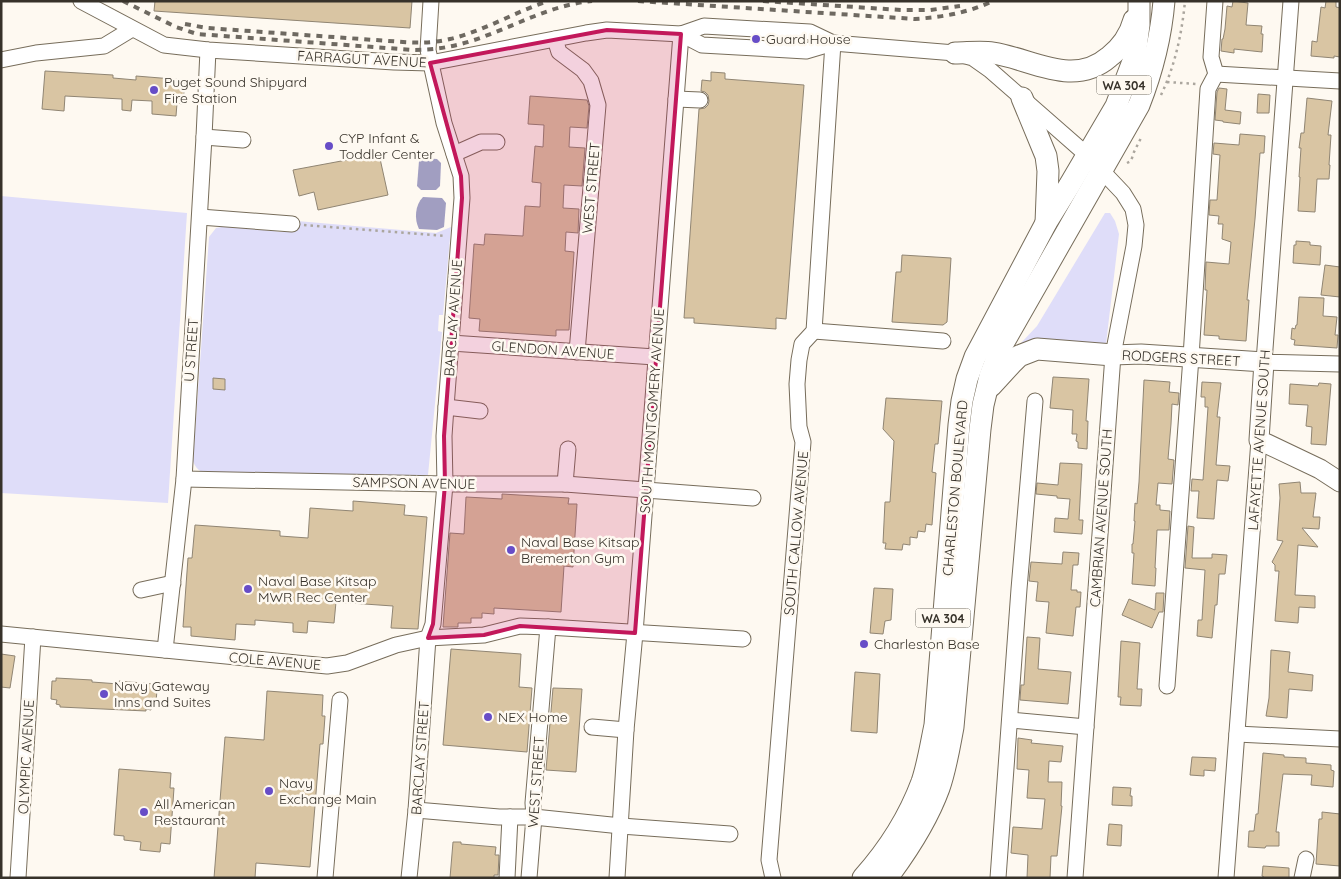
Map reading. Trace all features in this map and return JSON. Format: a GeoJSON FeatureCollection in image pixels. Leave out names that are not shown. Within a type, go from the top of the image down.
{"type":"FeatureCollection","features":[{"type":"Feature","properties":{"kind":"highway","name":"CHARLESTON BOULEVARD"},"geometry":{"type":"LineString","coordinates":[[887,878],[907,851],[924,822],[939,788],[948,756],[953,728],[977,449],[983,405],[994,363],[1001,347],[1139,105],[1149,79],[1159,38],[1164,1]]}},
{"type":"Feature","properties":{"kind":"highway","name":"CHARLESTON BOULEVARD"},"geometry":{"type":"LineString","coordinates":[[863,878],[900,829],[922,782],[930,752],[935,725],[956,452],[962,401],[967,379],[975,357],[1046,223],[1116,106],[1135,56],[1139,25],[1138,4]]}},
{"type":"Feature","properties":{"kind":"highway"},"geometry":{"type":"LineString","coordinates":[[955,53],[992,53],[1060,71],[1075,72],[1088,69],[1104,62],[1123,43],[1132,29],[1138,4]]}},
{"type":"Feature","properties":{"kind":"highway"},"geometry":{"type":"LineString","coordinates":[[1022,98],[1046,156],[1048,171],[1046,223]]}},
{"type":"Feature","properties":{"kind":"highway"},"geometry":{"type":"LineString","coordinates":[[986,392],[1012,362],[1022,354],[1037,349],[1113,355]]}},
{"type":"Feature","properties":{"kind":"main road","name":"RODGERS STREET"},"geometry":{"type":"LineString","coordinates":[[1113,355],[1141,354],[1264,362]]}},
{"type":"Feature","properties":{"kind":"main road","name":"LAFAYETTE AVENUE SOUTH"},"geometry":{"type":"LineString","coordinates":[[1259,440],[1264,362]]}},
{"type":"Feature","properties":{"kind":"main road"},"geometry":{"type":"LineString","coordinates":[[1259,440],[1320,469],[1340,482]]}},
{"type":"Feature","properties":{"kind":"street","name":"FARRAGUT AVENUE"},"geometry":{"type":"LineString","coordinates":[[81,1],[164,45],[208,50],[394,62],[430,63],[586,32],[607,30],[681,34],[704,26],[810,32],[833,43],[955,53],[973,58],[990,70],[1087,155],[1102,171]]}},
{"type":"Feature","properties":{"kind":"street","name":"BARCLAY AVENUE"},"geometry":{"type":"LineString","coordinates":[[428,638],[433,624],[445,484],[444,436],[462,198],[461,176],[444,123],[430,63],[428,50],[431,1]]}},
{"type":"Feature","properties":{"kind":"street"},"geometry":{"type":"LineString","coordinates":[[1167,686],[1208,89],[1213,80],[1211,57],[1215,1]]}},
{"type":"Feature","properties":{"kind":"street","name":"LAFAYETTE AVENUE SOUTH"},"geometry":{"type":"LineString","coordinates":[[1264,362],[1291,1]]}},
{"type":"Feature","properties":{"kind":"street"},"geometry":{"type":"LineString","coordinates":[[1,60],[36,53],[104,46],[132,29]]}},
{"type":"Feature","properties":{"kind":"street","name":"FARRAGUT AVENUE"},"geometry":{"type":"LineString","coordinates":[[681,34],[702,45],[806,51],[833,43]]}},
{"type":"Feature","properties":{"kind":"street","name":"SOUTH MONTGOMERY AVENUE"},"geometry":{"type":"LineString","coordinates":[[617,878],[626,730],[681,34]]}},
{"type":"Feature","properties":{"kind":"street","name":"WEST STREET"},"geometry":{"type":"LineString","coordinates":[[555,39],[559,52],[583,70],[591,82],[598,105],[577,352]]}},
{"type":"Feature","properties":{"kind":"street","name":"SOUTH CALLOW AVENUE"},"geometry":{"type":"LineString","coordinates":[[773,878],[769,860],[803,442],[799,427],[797,384],[802,344],[814,331],[833,43]]}},
{"type":"Feature","properties":{"kind":"street","name":"U STREET"},"geometry":{"type":"LineString","coordinates":[[166,650],[184,479],[208,50]]}},
{"type":"Feature","properties":{"kind":"street"},"geometry":{"type":"LineString","coordinates":[[1213,80],[1286,78],[1340,81]]}},
{"type":"Feature","properties":{"kind":"street"},"geometry":{"type":"LineString","coordinates":[[676,99],[700,100]]}},
{"type":"Feature","properties":{"kind":"street"},"geometry":{"type":"LineString","coordinates":[[204,137],[243,140]]}},
{"type":"Feature","properties":{"kind":"street"},"geometry":{"type":"LineString","coordinates":[[454,154],[481,142],[497,142]]}},
{"type":"Feature","properties":{"kind":"street","name":"CAMBRIAN AVENUE SOUTH"},"geometry":{"type":"LineString","coordinates":[[1075,878],[1113,355],[1134,246],[1136,225],[1133,209],[1124,193],[1102,171]]}},
{"type":"Feature","properties":{"kind":"street"},"geometry":{"type":"LineString","coordinates":[[200,217],[292,224]]}},
{"type":"Feature","properties":{"kind":"street"},"geometry":{"type":"LineString","coordinates":[[814,331],[943,341]]}},
{"type":"Feature","properties":{"kind":"street","name":"GLENDON AVENUE"},"geometry":{"type":"LineString","coordinates":[[451,343],[655,357]]}},
{"type":"Feature","properties":{"kind":"street","name":"RODGERS STREET"},"geometry":{"type":"LineString","coordinates":[[1264,362],[1340,364]]}},
{"type":"Feature","properties":{"kind":"street"},"geometry":{"type":"LineString","coordinates":[[998,878],[1035,402]]}},
{"type":"Feature","properties":{"kind":"street"},"geometry":{"type":"LineString","coordinates":[[446,407],[480,411]]}},
{"type":"Feature","properties":{"kind":"street","name":"LAFAYETTE AVENUE SOUTH"},"geometry":{"type":"LineString","coordinates":[[1226,878],[1259,440]]}},
{"type":"Feature","properties":{"kind":"street"},"geometry":{"type":"LineString","coordinates":[[566,484],[568,449]]}},
{"type":"Feature","properties":{"kind":"street","name":"SAMPSON AVENUE"},"geometry":{"type":"LineString","coordinates":[[184,479],[445,484],[566,484],[753,498]]}},
{"type":"Feature","properties":{"kind":"street"},"geometry":{"type":"LineString","coordinates":[[141,590],[173,583]]}},
{"type":"Feature","properties":{"kind":"street","name":"COLE AVENUE"},"geometry":{"type":"LineString","coordinates":[[1,634],[327,666],[347,663],[396,645],[428,638],[484,635],[520,626],[743,639]]}},
{"type":"Feature","properties":{"kind":"street","name":"WEST STREET"},"geometry":{"type":"LineString","coordinates":[[529,878],[548,627]]}},
{"type":"Feature","properties":{"kind":"street","name":"OLYMPIC AVENUE"},"geometry":{"type":"LineString","coordinates":[[18,878],[33,637]]}},
{"type":"Feature","properties":{"kind":"street","name":"BARCLAY STREET"},"geometry":{"type":"LineString","coordinates":[[409,878],[416,810],[428,638]]}},
{"type":"Feature","properties":{"kind":"street"},"geometry":{"type":"LineString","coordinates":[[325,878],[340,700]]}},
{"type":"Feature","properties":{"kind":"street"},"geometry":{"type":"LineString","coordinates":[[1010,720],[1086,727]]}},
{"type":"Feature","properties":{"kind":"street"},"geometry":{"type":"LineString","coordinates":[[592,727],[626,730]]}},
{"type":"Feature","properties":{"kind":"street"},"geometry":{"type":"LineString","coordinates":[[1237,734],[1340,739]]}},
{"type":"Feature","properties":{"kind":"street"},"geometry":{"type":"LineString","coordinates":[[416,810],[534,817],[730,834]]}},
{"type":"Feature","properties":{"kind":"street"},"geometry":{"type":"LineString","coordinates":[[507,878],[510,817]]}},
{"type":"Feature","properties":{"kind":"street"},"geometry":{"type":"LineString","coordinates":[[1302,878],[1306,859]]}},
{"type":"Feature","properties":{"kind":"path"},"geometry":{"type":"LineString","coordinates":[[1167,82],[1213,80]]}},
{"type":"Feature","properties":{"kind":"path"},"geometry":{"type":"LineString","coordinates":[[292,224],[447,236],[460,228]]}},
{"type":"Feature","properties":{"kind":"highlighted area"},"geometry":{"type":"Polygon","coordinates":[[[607,30],[681,34],[635,633],[520,626],[484,635],[428,638],[433,624],[445,484],[444,436],[462,198],[461,176],[430,63],[607,30]]]}},
{"type":"Feature","properties":{"kind":"shaded area"},"geometry":{"type":"Polygon","coordinates":[[[422,158],[437,159],[441,163],[440,186],[436,190],[421,190],[417,186],[419,161],[422,158]]]}},
{"type":"Feature","properties":{"kind":"shaded area"},"geometry":{"type":"Polygon","coordinates":[[[1,196],[187,213],[168,503],[1,493],[1,196]]]}},
{"type":"Feature","properties":{"kind":"shaded area"},"geometry":{"type":"Polygon","coordinates":[[[423,197],[442,198],[446,203],[444,227],[437,230],[419,229],[416,221],[416,212],[418,204],[423,197]]]}},
{"type":"Feature","properties":{"kind":"shaded area"},"geometry":{"type":"Polygon","coordinates":[[[1105,213],[1110,213],[1119,234],[1106,344],[1021,347],[1021,343],[1037,326],[1105,213]]]}},
{"type":"Feature","properties":{"kind":"shaded area"},"geometry":{"type":"Polygon","coordinates":[[[297,221],[436,233],[451,227],[443,315],[439,315],[438,331],[442,332],[428,475],[214,474],[196,468],[193,461],[209,237],[216,228],[227,226],[283,232],[297,221]]]}},
{"type":"Feature","properties":{"kind":"building"},"geometry":{"type":"Polygon","coordinates":[[[155,1],[412,1],[410,28],[154,11],[155,1]]]}},
{"type":"Feature","properties":{"kind":"building"},"geometry":{"type":"Polygon","coordinates":[[[1233,1],[1248,3],[1246,25],[1262,26],[1262,52],[1234,49],[1234,53],[1221,51],[1227,6],[1232,7],[1233,1]]]}},
{"type":"Feature","properties":{"kind":"building"},"geometry":{"type":"Polygon","coordinates":[[[1326,1],[1336,1],[1336,7],[1340,8],[1340,57],[1311,56],[1312,41],[1317,42],[1321,7],[1325,8],[1326,1]]]}},
{"type":"Feature","properties":{"kind":"building"},"geometry":{"type":"Polygon","coordinates":[[[45,71],[113,75],[113,78],[136,80],[136,76],[185,80],[183,104],[177,103],[176,116],[152,114],[152,101],[132,100],[131,111],[122,110],[122,99],[65,96],[64,111],[42,109],[45,71]]]}},
{"type":"Feature","properties":{"kind":"building"},"geometry":{"type":"Polygon","coordinates":[[[711,72],[725,73],[725,79],[804,85],[786,319],[776,318],[776,329],[694,323],[694,318],[684,318],[699,109],[705,108],[709,101],[708,95],[701,91],[702,80],[711,81],[711,72]]]}},
{"type":"Feature","properties":{"kind":"building"},"geometry":{"type":"Polygon","coordinates":[[[1219,88],[1227,89],[1225,110],[1241,112],[1240,124],[1215,120],[1219,88]]]}},
{"type":"Feature","properties":{"kind":"building"},"geometry":{"type":"Polygon","coordinates":[[[1258,94],[1270,95],[1269,113],[1257,113],[1258,94]]]}},
{"type":"Feature","properties":{"kind":"building"},"geometry":{"type":"Polygon","coordinates":[[[530,96],[587,100],[589,106],[587,128],[570,127],[569,147],[585,148],[582,186],[564,185],[563,208],[579,209],[578,233],[566,232],[565,251],[574,252],[569,330],[556,330],[556,336],[479,331],[480,319],[469,318],[474,244],[484,245],[485,234],[523,236],[525,206],[540,207],[541,183],[532,182],[535,146],[543,147],[544,125],[528,124],[530,96]]]}},
{"type":"Feature","properties":{"kind":"building"},"geometry":{"type":"Polygon","coordinates":[[[1307,98],[1332,101],[1328,135],[1331,135],[1329,179],[1317,179],[1315,212],[1298,211],[1301,148],[1299,148],[1301,133],[1304,133],[1307,98]]]}},
{"type":"Feature","properties":{"kind":"building"},"geometry":{"type":"Polygon","coordinates":[[[1240,134],[1265,136],[1264,153],[1260,153],[1247,300],[1249,300],[1246,341],[1219,339],[1219,336],[1204,335],[1207,290],[1205,290],[1206,262],[1229,264],[1231,242],[1222,239],[1223,224],[1218,224],[1219,216],[1209,215],[1210,200],[1217,200],[1220,155],[1213,154],[1214,143],[1239,145],[1240,134]]]}},
{"type":"Feature","properties":{"kind":"building"},"geometry":{"type":"Polygon","coordinates":[[[379,154],[388,195],[318,210],[314,192],[299,196],[293,170],[379,154]]]}},
{"type":"Feature","properties":{"kind":"building"},"geometry":{"type":"Polygon","coordinates":[[[1296,241],[1310,242],[1310,245],[1321,246],[1320,265],[1293,263],[1296,241]]]}},
{"type":"Feature","properties":{"kind":"building"},"geometry":{"type":"Polygon","coordinates":[[[902,255],[951,258],[947,322],[943,325],[892,322],[896,272],[901,272],[902,255]]]}},
{"type":"Feature","properties":{"kind":"building"},"geometry":{"type":"Polygon","coordinates":[[[1325,265],[1340,267],[1340,297],[1321,295],[1325,265]]]}},
{"type":"Feature","properties":{"kind":"building"},"geometry":{"type":"Polygon","coordinates":[[[1299,297],[1324,298],[1323,316],[1337,317],[1335,335],[1338,335],[1337,348],[1294,345],[1295,340],[1291,339],[1292,328],[1295,329],[1297,325],[1299,297]]]}},
{"type":"Feature","properties":{"kind":"building"},"geometry":{"type":"Polygon","coordinates":[[[1053,377],[1089,379],[1086,421],[1088,421],[1087,449],[1078,448],[1077,434],[1072,434],[1073,410],[1050,408],[1053,377]]]}},
{"type":"Feature","properties":{"kind":"building"},"geometry":{"type":"Polygon","coordinates":[[[213,378],[225,379],[225,390],[213,389],[213,378]]]}},
{"type":"Feature","properties":{"kind":"building"},"geometry":{"type":"Polygon","coordinates":[[[1144,380],[1170,382],[1169,392],[1179,393],[1178,405],[1172,404],[1168,459],[1174,460],[1172,484],[1158,483],[1156,505],[1160,505],[1160,510],[1170,511],[1169,530],[1157,530],[1155,586],[1132,584],[1134,553],[1132,553],[1132,544],[1135,503],[1137,504],[1139,482],[1144,380]]]}},
{"type":"Feature","properties":{"kind":"building"},"geometry":{"type":"Polygon","coordinates":[[[1202,382],[1221,383],[1217,417],[1220,417],[1216,465],[1230,466],[1228,481],[1217,480],[1214,519],[1197,518],[1199,491],[1191,491],[1192,479],[1203,480],[1208,407],[1205,407],[1205,397],[1201,397],[1202,382]]]}},
{"type":"Feature","properties":{"kind":"building"},"geometry":{"type":"Polygon","coordinates":[[[1319,383],[1331,384],[1326,445],[1311,444],[1312,427],[1306,426],[1308,405],[1289,404],[1290,384],[1318,386],[1319,383]]]}},
{"type":"Feature","properties":{"kind":"building"},"geometry":{"type":"Polygon","coordinates":[[[886,398],[942,401],[938,444],[935,444],[932,472],[936,473],[932,525],[926,524],[925,532],[918,531],[917,538],[910,537],[910,545],[903,544],[902,550],[885,549],[886,543],[883,543],[885,502],[890,502],[894,441],[883,429],[886,398]]]}},
{"type":"Feature","properties":{"kind":"building"},"geometry":{"type":"Polygon","coordinates":[[[1060,463],[1082,464],[1079,520],[1083,520],[1082,534],[1054,532],[1055,518],[1068,519],[1070,499],[1036,494],[1037,483],[1058,485],[1060,463]]]}},
{"type":"Feature","properties":{"kind":"building"},"geometry":{"type":"Polygon","coordinates":[[[1300,482],[1301,493],[1316,493],[1313,517],[1320,517],[1319,529],[1302,528],[1318,547],[1298,545],[1295,595],[1315,596],[1315,608],[1299,607],[1298,623],[1275,621],[1279,571],[1275,571],[1275,565],[1272,562],[1283,541],[1277,540],[1279,484],[1300,482]]]}},
{"type":"Feature","properties":{"kind":"building","name":"Naval Base Kitsap Bremerton Gym"},"geometry":{"type":"Polygon","coordinates":[[[502,494],[569,498],[568,504],[577,504],[573,567],[564,566],[561,612],[494,608],[494,614],[482,613],[482,618],[471,618],[471,623],[458,623],[458,627],[443,627],[450,533],[464,534],[466,497],[502,499],[502,494]]]}},
{"type":"Feature","properties":{"kind":"building"},"geometry":{"type":"Polygon","coordinates":[[[353,501],[405,505],[404,515],[427,517],[418,629],[391,628],[393,606],[336,602],[334,623],[308,621],[307,633],[293,632],[293,623],[255,620],[255,625],[236,624],[235,640],[191,636],[191,627],[183,627],[188,558],[192,558],[195,525],[280,531],[280,536],[308,538],[310,508],[353,511],[353,501]]]}},
{"type":"Feature","properties":{"kind":"building"},"geometry":{"type":"Polygon","coordinates":[[[1188,526],[1194,527],[1192,558],[1212,558],[1212,554],[1227,555],[1225,574],[1219,574],[1212,638],[1197,636],[1198,620],[1202,620],[1205,570],[1185,568],[1188,526]]]}},
{"type":"Feature","properties":{"kind":"building"},"geometry":{"type":"Polygon","coordinates":[[[1063,552],[1079,553],[1078,565],[1073,565],[1071,590],[1081,592],[1080,607],[1076,607],[1073,636],[1046,633],[1049,602],[1036,601],[1038,582],[1029,581],[1031,562],[1062,564],[1063,552]]]}},
{"type":"Feature","properties":{"kind":"building"},"geometry":{"type":"Polygon","coordinates":[[[874,588],[893,589],[891,620],[885,621],[883,634],[870,633],[874,588]]]}},
{"type":"Feature","properties":{"kind":"building"},"geometry":{"type":"Polygon","coordinates":[[[1156,593],[1164,593],[1163,612],[1159,612],[1152,628],[1122,615],[1129,599],[1155,610],[1156,593]]]}},
{"type":"Feature","properties":{"kind":"building"},"geometry":{"type":"Polygon","coordinates":[[[1027,637],[1040,638],[1038,669],[1071,672],[1068,704],[1020,700],[1021,685],[1024,685],[1027,637]]]}},
{"type":"Feature","properties":{"kind":"building"},"geometry":{"type":"Polygon","coordinates":[[[1121,641],[1140,643],[1137,689],[1142,689],[1141,706],[1120,705],[1121,697],[1118,697],[1121,641]]]}},
{"type":"Feature","properties":{"kind":"building","name":"NEX Home"},"geometry":{"type":"Polygon","coordinates":[[[451,649],[521,654],[519,687],[532,688],[527,752],[443,745],[451,649]]]}},
{"type":"Feature","properties":{"kind":"building"},"geometry":{"type":"Polygon","coordinates":[[[1271,650],[1290,652],[1288,672],[1313,675],[1312,691],[1289,689],[1287,718],[1266,716],[1269,698],[1271,650]]]}},
{"type":"Feature","properties":{"kind":"building"},"geometry":{"type":"Polygon","coordinates":[[[1,654],[15,656],[10,688],[1,687],[1,654]]]}},
{"type":"Feature","properties":{"kind":"building"},"geometry":{"type":"Polygon","coordinates":[[[855,672],[880,674],[877,733],[851,731],[855,672]]]}},
{"type":"Feature","properties":{"kind":"building","name":"Navy Gateway Inns and Suites"},"geometry":{"type":"Polygon","coordinates":[[[56,678],[119,684],[119,681],[154,684],[153,688],[157,688],[156,705],[151,705],[151,710],[146,709],[146,711],[60,707],[60,705],[56,704],[57,700],[51,699],[52,681],[56,681],[56,678]]]}},
{"type":"Feature","properties":{"kind":"building"},"geometry":{"type":"Polygon","coordinates":[[[553,688],[582,689],[576,772],[546,770],[553,688]]]}},
{"type":"Feature","properties":{"kind":"building","name":"Navy Exchange Main"},"geometry":{"type":"Polygon","coordinates":[[[267,691],[323,695],[322,716],[325,716],[323,744],[320,744],[310,867],[256,863],[255,878],[214,878],[225,737],[264,740],[267,691]]]}},
{"type":"Feature","properties":{"kind":"building"},"geometry":{"type":"Polygon","coordinates":[[[1018,738],[1032,740],[1031,743],[1063,746],[1061,762],[1049,761],[1048,782],[1062,782],[1062,806],[1057,856],[1051,856],[1050,878],[1027,878],[1028,855],[1011,853],[1013,827],[1042,829],[1045,799],[1027,798],[1029,770],[1017,769],[1018,738]]]}},
{"type":"Feature","properties":{"kind":"building"},"geometry":{"type":"Polygon","coordinates":[[[1263,753],[1284,755],[1284,757],[1306,758],[1306,763],[1331,765],[1331,770],[1334,771],[1333,787],[1311,785],[1312,775],[1283,774],[1276,832],[1279,832],[1279,846],[1266,846],[1265,848],[1248,847],[1249,831],[1254,831],[1256,814],[1258,814],[1263,753]]]}},
{"type":"Feature","properties":{"kind":"building"},"geometry":{"type":"Polygon","coordinates":[[[1192,757],[1216,758],[1215,771],[1204,770],[1204,776],[1190,775],[1192,757]]]}},
{"type":"Feature","properties":{"kind":"building","name":"All American Restaurant"},"geometry":{"type":"Polygon","coordinates":[[[119,769],[171,773],[170,788],[174,788],[170,844],[161,843],[160,852],[140,850],[141,842],[124,840],[124,836],[114,835],[119,769]]]}},
{"type":"Feature","properties":{"kind":"building"},"geometry":{"type":"Polygon","coordinates":[[[1113,787],[1131,788],[1132,806],[1112,805],[1113,787]]]}},
{"type":"Feature","properties":{"kind":"building"},"geometry":{"type":"Polygon","coordinates":[[[1322,812],[1340,814],[1340,866],[1316,864],[1319,819],[1322,819],[1322,812]]]}},
{"type":"Feature","properties":{"kind":"building"},"geometry":{"type":"Polygon","coordinates":[[[1109,824],[1122,825],[1121,846],[1107,845],[1109,824]]]}},
{"type":"Feature","properties":{"kind":"building"},"geometry":{"type":"Polygon","coordinates":[[[453,842],[496,847],[495,855],[499,855],[498,875],[494,875],[494,878],[450,878],[453,842]]]}},
{"type":"Feature","properties":{"kind":"building"},"geometry":{"type":"Polygon","coordinates":[[[1263,866],[1289,868],[1289,878],[1264,878],[1262,876],[1263,866]]]}},
{"type":"Feature","properties":{"kind":"railway"},"geometry":{"type":"LineString","coordinates":[[123,1],[176,27],[197,34],[414,50],[436,49],[464,43],[561,7],[592,1]]}},
{"type":"Feature","properties":{"kind":"railway"},"geometry":{"type":"LineString","coordinates":[[185,24],[207,28],[426,42],[463,36],[548,1]]}},
{"type":"Feature","properties":{"kind":"railway"},"geometry":{"type":"LineString","coordinates":[[638,1],[915,19],[955,14],[993,1]]}},
{"type":"Feature","properties":{"kind":"railway"},"geometry":{"type":"LineString","coordinates":[[763,1],[901,10],[930,10],[960,6]]}},
{"type":"Feature","properties":{"kind":"place","name":"Guard House"},"geometry":{"type":"Point","coordinates":[756,39]}},
{"type":"Feature","properties":{"kind":"place","name":"Puget Sound Shipyard Fire Station"},"geometry":{"type":"Point","coordinates":[154,90]}},
{"type":"Feature","properties":{"kind":"place","name":"CYP Infant & Toddler Center"},"geometry":{"type":"Point","coordinates":[329,146]}},
{"type":"Feature","properties":{"kind":"place","name":"Naval Base Kitsap Bremerton Gym"},"geometry":{"type":"Point","coordinates":[511,550]}},
{"type":"Feature","properties":{"kind":"place","name":"Naval Base Kitsap MWR Rec Center"},"geometry":{"type":"Point","coordinates":[248,589]}},
{"type":"Feature","properties":{"kind":"place","name":"Charleston Base"},"geometry":{"type":"Point","coordinates":[864,644]}},
{"type":"Feature","properties":{"kind":"place","name":"Navy Gateway Inns and Suites"},"geometry":{"type":"Point","coordinates":[104,694]}},
{"type":"Feature","properties":{"kind":"place","name":"NEX Home"},"geometry":{"type":"Point","coordinates":[488,717]}},
{"type":"Feature","properties":{"kind":"place","name":"Navy Exchange Main"},"geometry":{"type":"Point","coordinates":[269,791]}},
{"type":"Feature","properties":{"kind":"place","name":"All American Restaurant"},"geometry":{"type":"Point","coordinates":[144,812]}}]}
